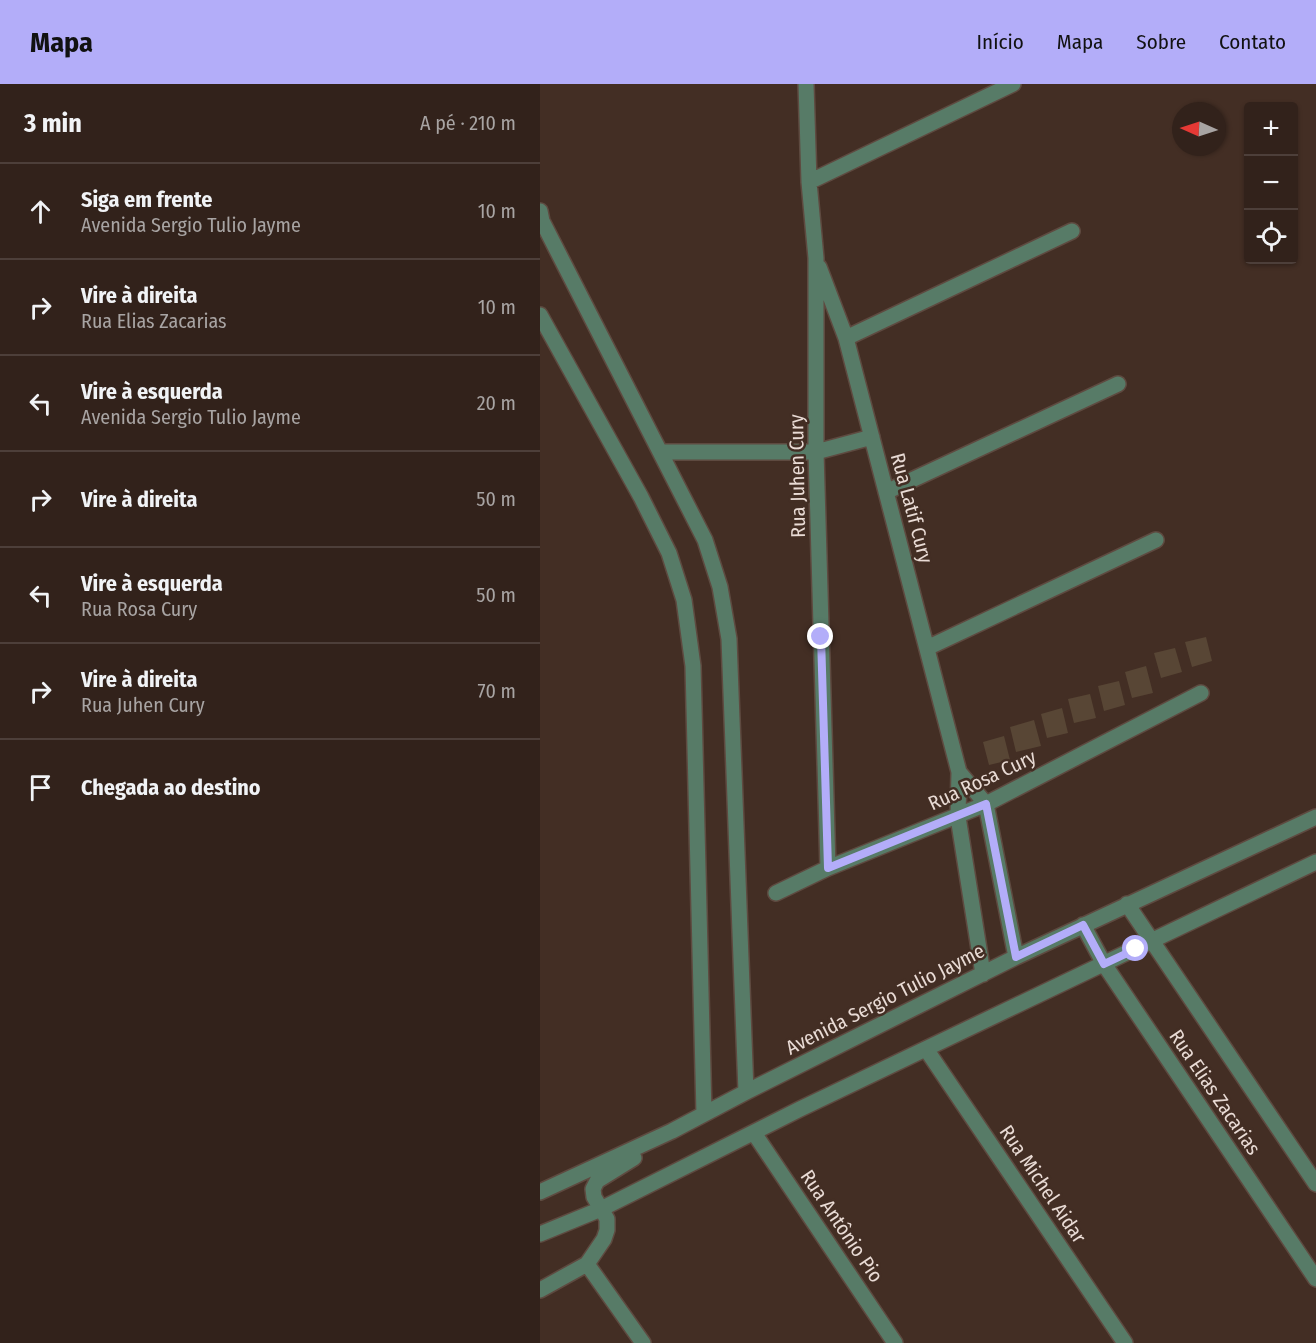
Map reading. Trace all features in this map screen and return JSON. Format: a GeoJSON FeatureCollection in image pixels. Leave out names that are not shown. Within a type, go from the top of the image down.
{"type":"FeatureCollection","features":[{"type":"Feature","properties":{"kind":"street","name":"Rua Juhen Cury"},"geometry":{"type":"LineString","coordinates":[[806,84],[809,182],[816,258],[816,452],[828,868]]}},
{"type":"Feature","properties":{"kind":"street"},"geometry":{"type":"LineString","coordinates":[[809,182],[1013,84]]}},
{"type":"Feature","properties":{"kind":"street"},"geometry":{"type":"LineString","coordinates":[[540,212],[542,221],[705,540],[720,587],[729,639],[746,1092]]}},
{"type":"Feature","properties":{"kind":"street"},"geometry":{"type":"LineString","coordinates":[[846,338],[1072,231]]}},
{"type":"Feature","properties":{"kind":"street","name":"Rua Latif Cury"},"geometry":{"type":"LineString","coordinates":[[816,258],[846,338],[958,772],[958,817],[982,974]]}},
{"type":"Feature","properties":{"kind":"street"},"geometry":{"type":"LineString","coordinates":[[540,315],[641,497],[669,553],[684,600],[693,666],[704,1114]]}},
{"type":"Feature","properties":{"kind":"street"},"geometry":{"type":"LineString","coordinates":[[886,492],[1118,384]]}},
{"type":"Feature","properties":{"kind":"street"},"geometry":{"type":"LineString","coordinates":[[660,452],[816,452],[872,437]]}},
{"type":"Feature","properties":{"kind":"street"},"geometry":{"type":"LineString","coordinates":[[927,648],[1156,540]]}},
{"type":"Feature","properties":{"kind":"street","name":"Rua Rosa Cury"},"geometry":{"type":"LineString","coordinates":[[776,893],[828,868],[986,804],[1201,693]]}},
{"type":"Feature","properties":{"kind":"street","name":"Rua Latif Cury"},"geometry":{"type":"LineString","coordinates":[[958,772],[986,804]]}},
{"type":"Feature","properties":{"kind":"street"},"geometry":{"type":"LineString","coordinates":[[986,804],[1016,957]]}},
{"type":"Feature","properties":{"kind":"street","name":"Avenida Sergio Tulio Jayme"},"geometry":{"type":"LineString","coordinates":[[540,1192],[672,1131],[1016,957],[1316,817]]}},
{"type":"Feature","properties":{"kind":"street"},"geometry":{"type":"LineString","coordinates":[[540,1234],[601,1209],[754,1132],[1316,862]]}},
{"type":"Feature","properties":{"kind":"street","name":"Rua Elias Zacarias"},"geometry":{"type":"LineString","coordinates":[[1127,904],[1316,1185]]}},
{"type":"Feature","properties":{"kind":"street","name":"Rua Elias Zacarias"},"geometry":{"type":"LineString","coordinates":[[1083,925],[1104,964],[1316,1279]]}},
{"type":"Feature","properties":{"kind":"street","name":"Rua Michel Aidar"},"geometry":{"type":"LineString","coordinates":[[926,1049],[1125,1343]]}},
{"type":"Feature","properties":{"kind":"street"},"geometry":{"type":"LineString","coordinates":[[540,1290],[587,1264],[604,1239],[607,1220],[594,1197],[593,1189],[597,1180],[633,1159],[672,1131]]}},
{"type":"Feature","properties":{"kind":"street","name":"Rua Antônio Pio"},"geometry":{"type":"LineString","coordinates":[[754,1132],[895,1343]]}},
{"type":"Feature","properties":{"kind":"street"},"geometry":{"type":"LineString","coordinates":[[587,1264],[643,1343]]}},
{"type":"Feature","properties":{"kind":"building"},"geometry":{"type":"Polygon","coordinates":[[[1206,637],[1212,661],[1192,667],[1185,642],[1206,637]]]}},
{"type":"Feature","properties":{"kind":"building"},"geometry":{"type":"Polygon","coordinates":[[[1175,648],[1182,672],[1161,678],[1154,653],[1175,648]]]}},
{"type":"Feature","properties":{"kind":"building"},"geometry":{"type":"Polygon","coordinates":[[[1146,666],[1153,693],[1132,698],[1125,672],[1146,666]]]}},
{"type":"Feature","properties":{"kind":"building"},"geometry":{"type":"Polygon","coordinates":[[[1119,681],[1125,705],[1104,711],[1098,686],[1119,681]]]}},
{"type":"Feature","properties":{"kind":"building"},"geometry":{"type":"Polygon","coordinates":[[[1090,694],[1096,718],[1074,723],[1068,699],[1090,694]]]}},
{"type":"Feature","properties":{"kind":"building"},"geometry":{"type":"Polygon","coordinates":[[[1062,708],[1068,733],[1047,738],[1041,714],[1062,708]]]}},
{"type":"Feature","properties":{"kind":"building"},"geometry":{"type":"Polygon","coordinates":[[[1034,720],[1041,746],[1016,752],[1010,727],[1034,720]]]}},
{"type":"Feature","properties":{"kind":"building"},"geometry":{"type":"Polygon","coordinates":[[[1004,736],[1010,760],[989,765],[983,742],[1004,736]]]}},
{"type":"Feature","properties":{"kind":"route"},"geometry":{"type":"LineString","coordinates":[[821,637],[828,868],[986,804],[1016,957],[1083,925],[1104,964],[1136,949]]}}]}
